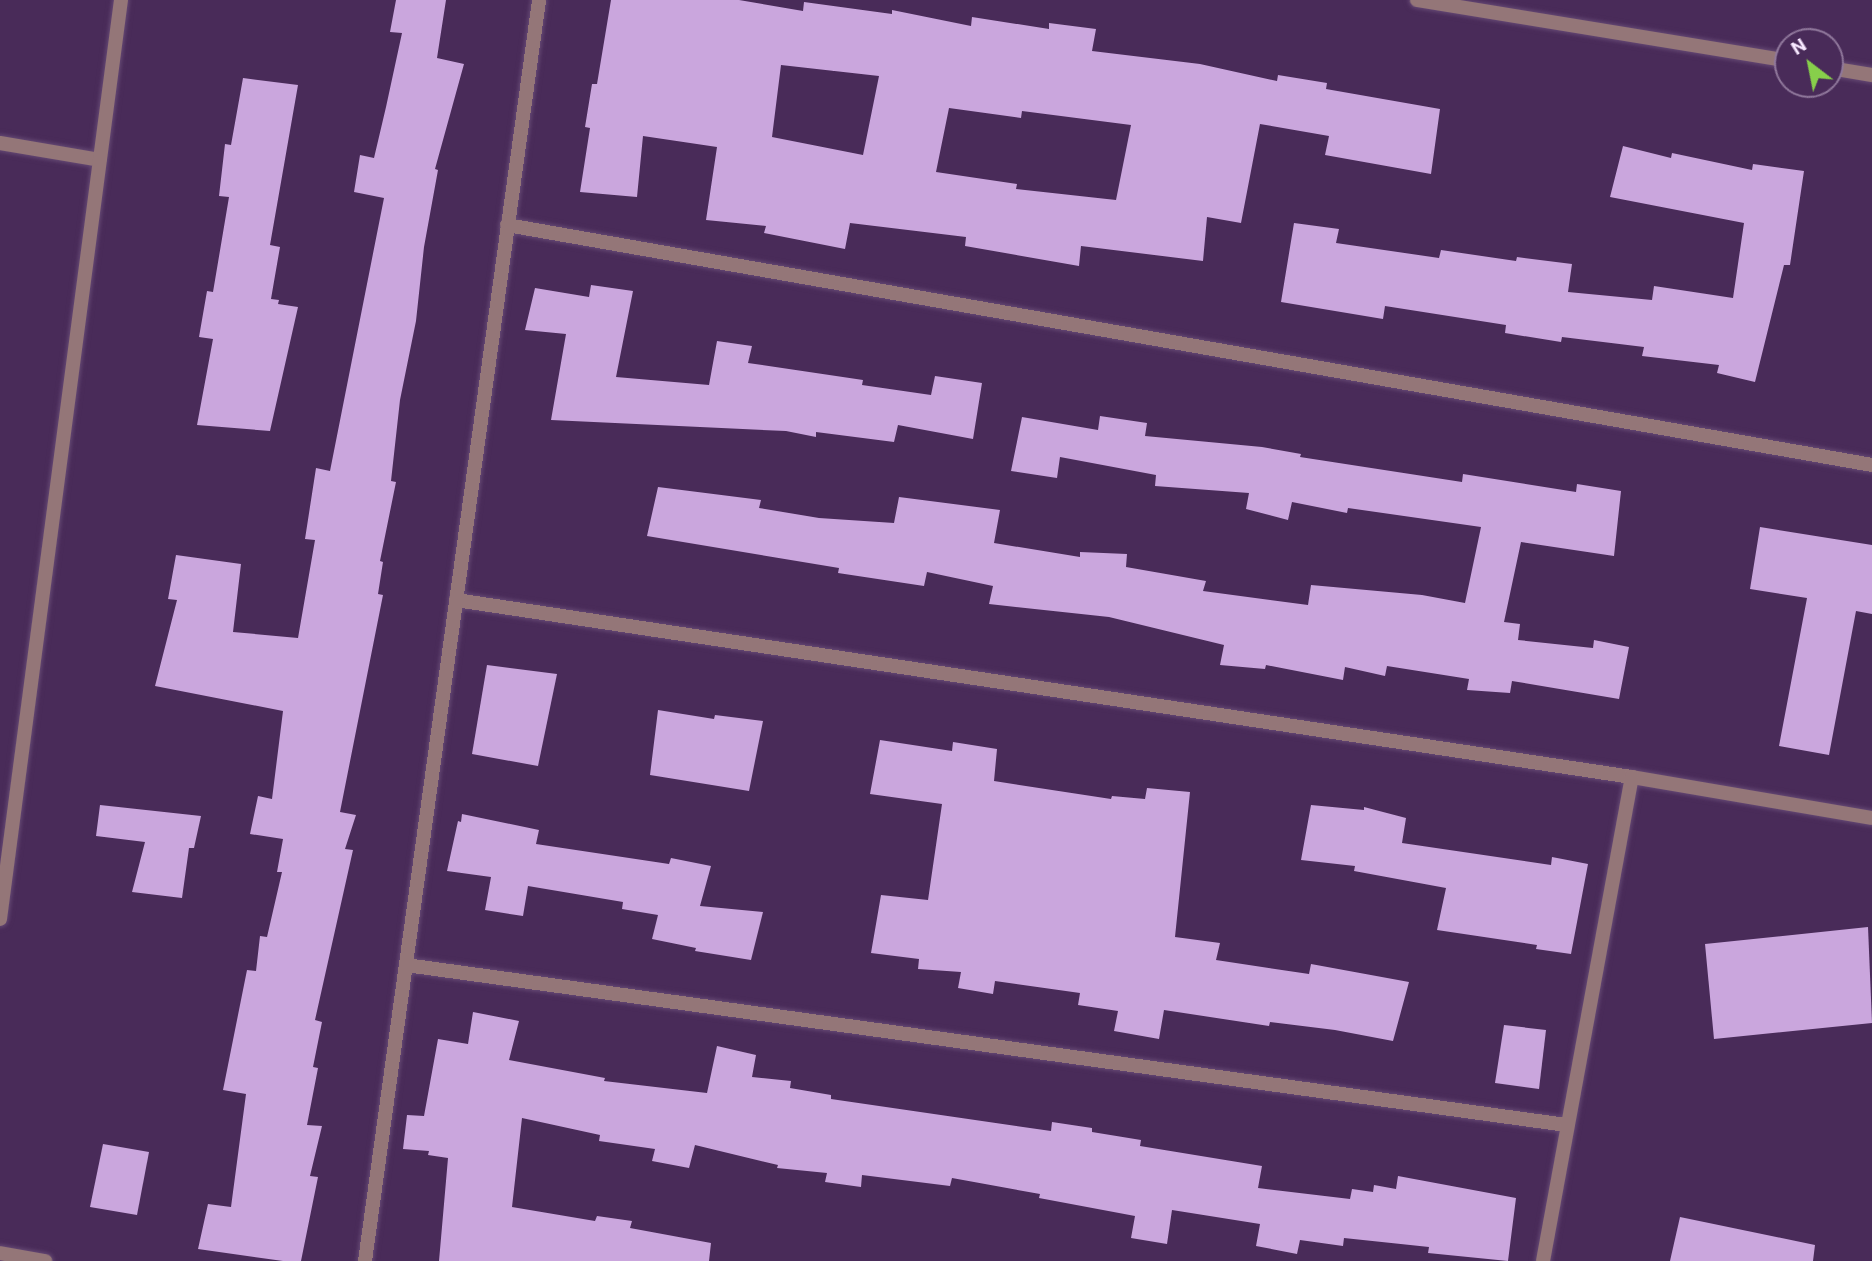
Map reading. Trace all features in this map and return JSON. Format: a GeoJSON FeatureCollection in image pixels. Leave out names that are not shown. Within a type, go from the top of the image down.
{"type":"FeatureCollection","features":[{"type":"Feature","properties":{"kind":"street"},"geometry":{"type":"LineString","coordinates":[[1,910],[121,0]]}},
{"type":"Feature","properties":{"kind":"street"},"geometry":{"type":"LineString","coordinates":[[365,1261],[539,0]]}},
{"type":"Feature","properties":{"kind":"street"},"geometry":{"type":"LineString","coordinates":[[1418,0],[1774,59]]}},
{"type":"Feature","properties":{"kind":"street"},"geometry":{"type":"LineString","coordinates":[[1844,70],[1872,75]]}},
{"type":"Feature","properties":{"kind":"street"},"geometry":{"type":"LineString","coordinates":[[0,144],[100,160]]}},
{"type":"Feature","properties":{"kind":"street"},"geometry":{"type":"LineString","coordinates":[[507,225],[1872,465]]}},
{"type":"Feature","properties":{"kind":"street"},"geometry":{"type":"LineString","coordinates":[[456,600],[1632,777],[1872,818]]}},
{"type":"Feature","properties":{"kind":"street"},"geometry":{"type":"LineString","coordinates":[[1543,1261],[1632,777]]}},
{"type":"Feature","properties":{"kind":"street"},"geometry":{"type":"LineString","coordinates":[[406,965],[1567,1125]]}},
{"type":"Feature","properties":{"kind":"street"},"geometry":{"type":"LineString","coordinates":[[0,1253],[45,1261]]}},
{"type":"Feature","properties":{"kind":"building"},"geometry":{"type":"Polygon","coordinates":[[[396,0],[446,0],[437,58],[464,64],[435,169],[438,170],[424,247],[416,321],[400,400],[391,481],[396,482],[380,561],[383,562],[378,594],[383,595],[340,812],[356,815],[345,849],[353,850],[315,1020],[322,1022],[313,1067],[318,1068],[307,1125],[322,1126],[310,1176],[318,1177],[301,1261],[283,1261],[198,1249],[208,1204],[231,1207],[246,1094],[223,1090],[247,970],[256,971],[260,936],[267,937],[282,872],[277,872],[283,839],[250,834],[258,796],[272,799],[283,711],[155,686],[177,600],[168,599],[176,555],[241,564],[233,632],[298,638],[315,540],[305,539],[316,468],[330,471],[384,198],[354,192],[360,155],[374,158],[386,107],[402,33],[390,32],[396,0]]]}},
{"type":"Feature","properties":{"kind":"building"},"geometry":{"type":"Polygon","coordinates":[[[611,0],[739,0],[803,11],[804,2],[892,14],[892,10],[971,26],[972,17],[1049,29],[1049,23],[1096,29],[1092,51],[1200,64],[1277,81],[1278,75],[1327,83],[1326,89],[1440,109],[1431,174],[1325,155],[1329,136],[1260,124],[1241,223],[1207,217],[1203,261],[1081,246],[1079,266],[965,246],[966,237],[850,223],[845,249],[764,233],[766,226],[706,220],[717,147],[643,136],[637,197],[580,192],[590,128],[585,127],[592,84],[597,84],[611,0]],[[781,65],[772,137],[863,155],[879,76],[781,65]],[[949,108],[936,172],[1017,184],[1016,189],[1116,200],[1131,125],[1022,111],[1021,118],[949,108]]]}},
{"type":"Feature","properties":{"kind":"building"},"geometry":{"type":"Polygon","coordinates":[[[243,78],[298,85],[270,245],[280,247],[271,299],[279,300],[278,304],[298,307],[270,431],[197,425],[213,339],[199,337],[207,291],[213,292],[229,197],[219,196],[225,144],[231,145],[243,78]]]}},
{"type":"Feature","properties":{"kind":"building"},"geometry":{"type":"Polygon","coordinates":[[[1623,146],[1671,158],[1672,153],[1752,170],[1753,164],[1804,171],[1790,265],[1784,265],[1755,382],[1717,373],[1719,365],[1642,356],[1644,347],[1562,337],[1561,342],[1505,333],[1506,325],[1385,306],[1383,319],[1281,302],[1294,223],[1339,229],[1336,243],[1439,258],[1441,250],[1516,261],[1517,257],[1572,264],[1568,292],[1652,300],[1654,286],[1733,298],[1744,223],[1610,197],[1623,146]]]}},
{"type":"Feature","properties":{"kind":"building"},"geometry":{"type":"Polygon","coordinates":[[[591,285],[633,291],[616,377],[709,385],[717,341],[752,346],[748,363],[863,380],[862,385],[931,395],[935,376],[982,383],[973,439],[898,425],[894,442],[816,432],[816,437],[786,431],[551,420],[566,334],[525,330],[535,288],[589,297],[591,285]]]}},
{"type":"Feature","properties":{"kind":"building"},"geometry":{"type":"Polygon","coordinates":[[[1100,416],[1147,423],[1145,436],[1262,447],[1301,454],[1300,457],[1462,482],[1463,474],[1576,492],[1577,484],[1621,491],[1614,556],[1521,542],[1504,622],[1520,624],[1518,640],[1593,648],[1594,640],[1629,647],[1619,699],[1512,681],[1510,693],[1467,690],[1469,679],[1387,666],[1385,676],[1345,667],[1343,680],[1266,665],[1265,669],[1220,665],[1224,645],[1109,617],[989,604],[993,586],[927,572],[924,586],[838,573],[839,568],[647,536],[658,487],[761,500],[759,508],[819,518],[894,523],[899,497],[1000,510],[994,543],[1080,557],[1080,552],[1127,554],[1126,567],[1206,581],[1203,591],[1308,605],[1311,585],[1422,595],[1465,603],[1481,527],[1348,508],[1347,513],[1292,502],[1288,520],[1246,509],[1249,493],[1155,486],[1156,475],[1060,457],[1057,478],[1011,471],[1022,417],[1098,430],[1100,416]]]}},
{"type":"Feature","properties":{"kind":"building"},"geometry":{"type":"Polygon","coordinates":[[[1760,527],[1872,545],[1872,614],[1856,611],[1829,755],[1779,746],[1807,598],[1750,589],[1760,527]]]}},
{"type":"Feature","properties":{"kind":"building"},"geometry":{"type":"Polygon","coordinates":[[[487,665],[557,674],[538,766],[472,754],[487,665]]]}},
{"type":"Feature","properties":{"kind":"building"},"geometry":{"type":"Polygon","coordinates":[[[658,710],[714,719],[715,715],[763,721],[749,791],[650,775],[658,710]]]}},
{"type":"Feature","properties":{"kind":"building"},"geometry":{"type":"Polygon","coordinates":[[[880,740],[952,751],[953,742],[997,749],[994,781],[1111,799],[1112,796],[1145,799],[1147,788],[1190,792],[1175,937],[1220,943],[1216,960],[1309,974],[1311,964],[1409,982],[1393,1041],[1335,1030],[1270,1022],[1269,1026],[1164,1010],[1159,1039],[1114,1031],[1118,1011],[1078,1005],[1080,993],[995,981],[993,994],[958,988],[961,972],[918,969],[919,959],[871,953],[881,895],[928,900],[942,804],[870,794],[880,740]]]}},
{"type":"Feature","properties":{"kind":"building"},"geometry":{"type":"Polygon","coordinates":[[[100,805],[201,816],[194,848],[189,848],[182,898],[132,892],[145,842],[96,836],[100,805]]]}},
{"type":"Feature","properties":{"kind":"building"},"geometry":{"type":"Polygon","coordinates":[[[1311,805],[1364,810],[1364,807],[1406,818],[1402,843],[1551,865],[1552,857],[1588,864],[1571,954],[1536,949],[1537,945],[1437,930],[1446,888],[1354,871],[1355,866],[1301,860],[1311,805]]]}},
{"type":"Feature","properties":{"kind":"building"},"geometry":{"type":"Polygon","coordinates":[[[462,814],[539,830],[536,844],[669,864],[671,858],[711,866],[700,906],[763,912],[751,960],[695,951],[696,948],[652,939],[658,915],[622,909],[623,902],[528,886],[523,916],[485,910],[491,877],[447,871],[462,814]]]}},
{"type":"Feature","properties":{"kind":"building"},"geometry":{"type":"Polygon","coordinates":[[[1868,927],[1872,1023],[1714,1039],[1705,944],[1868,927]]]}},
{"type":"Feature","properties":{"kind":"building"},"geometry":{"type":"Polygon","coordinates":[[[473,1012],[519,1021],[509,1060],[605,1078],[604,1081],[707,1093],[717,1046],[756,1055],[752,1077],[791,1081],[790,1088],[831,1095],[831,1099],[1051,1131],[1052,1122],[1092,1128],[1092,1132],[1141,1140],[1140,1146],[1262,1166],[1258,1188],[1350,1199],[1352,1189],[1373,1192],[1374,1185],[1396,1189],[1398,1176],[1516,1198],[1508,1261],[1428,1253],[1429,1247],[1344,1238],[1343,1246],[1300,1240],[1297,1254],[1256,1246],[1260,1224],[1172,1210],[1167,1244],[1131,1238],[1135,1216],[1039,1198],[1040,1194],[952,1178],[950,1186],[862,1175],[861,1187],[825,1182],[827,1173],[777,1168],[778,1165],[695,1145],[689,1168],[652,1161],[655,1149],[599,1141],[600,1135],[522,1118],[512,1207],[595,1221],[597,1216],[632,1221],[630,1228],[711,1243],[709,1261],[439,1261],[448,1158],[428,1155],[429,1151],[403,1149],[407,1115],[424,1116],[438,1039],[468,1044],[473,1012]]]}},
{"type":"Feature","properties":{"kind":"building"},"geometry":{"type":"Polygon","coordinates":[[[1504,1025],[1546,1030],[1539,1089],[1495,1083],[1504,1025]]]}},
{"type":"Feature","properties":{"kind":"building"},"geometry":{"type":"Polygon","coordinates":[[[103,1144],[149,1152],[137,1215],[90,1207],[103,1144]]]}},
{"type":"Feature","properties":{"kind":"building"},"geometry":{"type":"Polygon","coordinates":[[[1680,1217],[1815,1245],[1813,1261],[1670,1261],[1680,1217]]]}}]}
